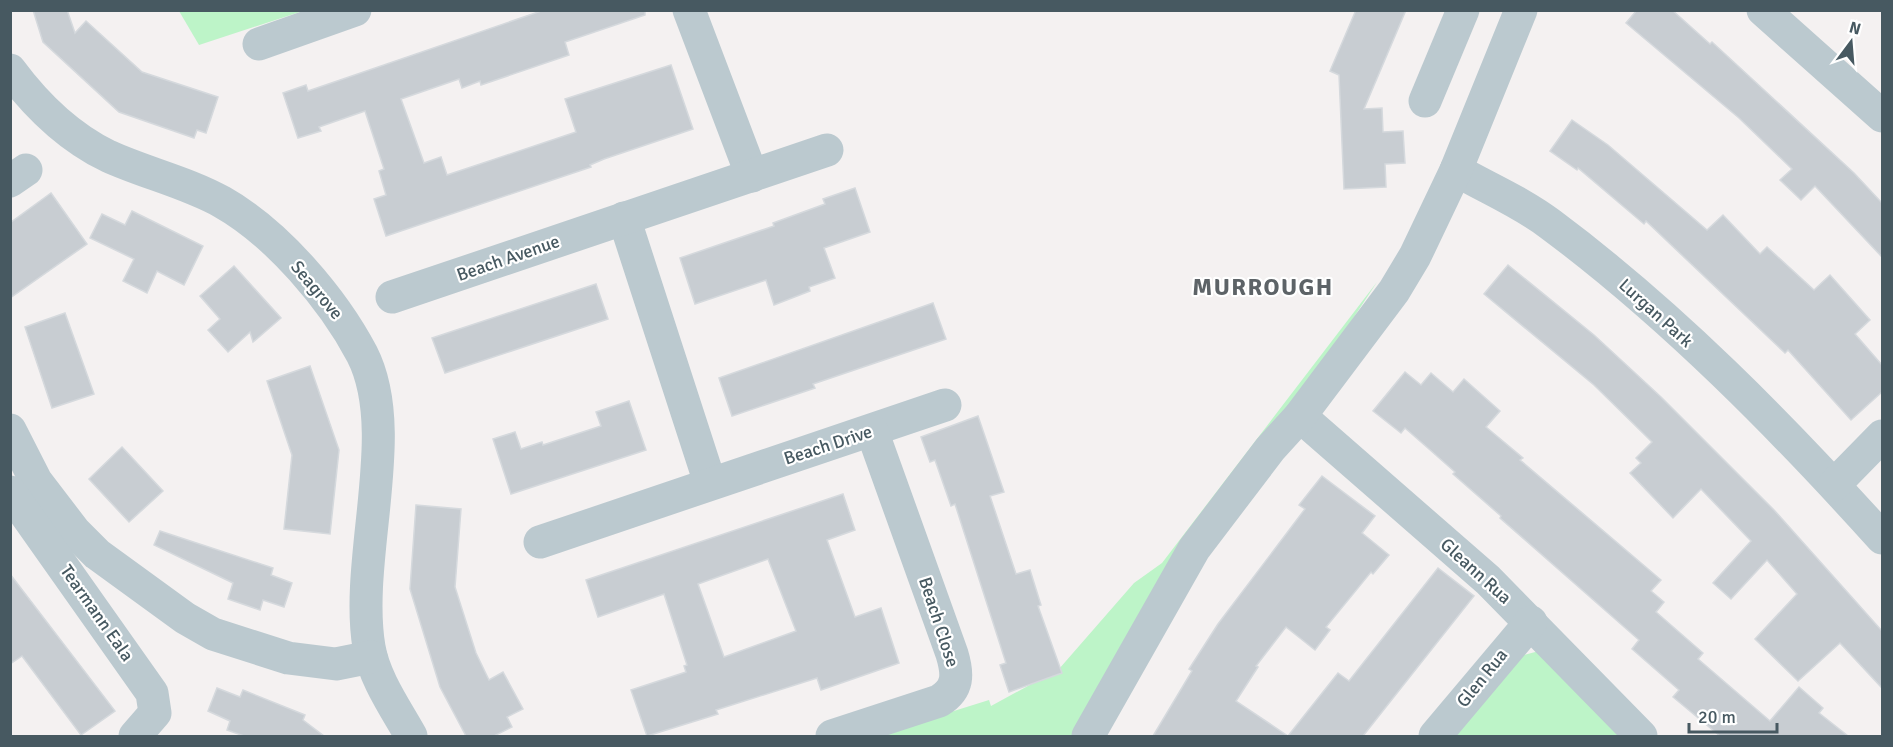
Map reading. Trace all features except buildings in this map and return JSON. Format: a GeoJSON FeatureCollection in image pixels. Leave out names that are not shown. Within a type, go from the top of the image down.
{"type":"FeatureCollection","features":[{"type":"Feature","properties":{"kind":"street"},"geometry":{"type":"LineString","coordinates":[[259,44],[355,10]]}},
{"type":"Feature","properties":{"kind":"street"},"geometry":{"type":"LineString","coordinates":[[689,10],[752,176]]}},
{"type":"Feature","properties":{"kind":"street"},"geometry":{"type":"LineString","coordinates":[[1425,101],[1463,10]]}},
{"type":"Feature","properties":{"kind":"street"},"geometry":{"type":"LineString","coordinates":[[1088,736],[1194,549],[1270,449],[1300,416],[1394,291],[1419,248],[1456,170],[1521,10]]}},
{"type":"Feature","properties":{"kind":"street"},"geometry":{"type":"LineString","coordinates":[[1763,10],[1882,116]]}},
{"type":"Feature","properties":{"kind":"street","name":"Seagrove"},"geometry":{"type":"LineString","coordinates":[[10,70],[50,115],[91,147],[208,195],[243,215],[291,258],[343,322],[368,369],[377,415],[377,450],[364,601],[371,657],[411,736]]}},
{"type":"Feature","properties":{"kind":"street","name":"Beach Avenue"},"geometry":{"type":"LineString","coordinates":[[392,297],[827,150]]}},
{"type":"Feature","properties":{"kind":"street","name":"Lurgan Park"},"geometry":{"type":"LineString","coordinates":[[1456,170],[1530,210],[1602,265],[1655,310],[1834,485],[1882,538]]}},
{"type":"Feature","properties":{"kind":"street"},"geometry":{"type":"LineString","coordinates":[[624,218],[710,483]]}},
{"type":"Feature","properties":{"kind":"street","name":"Beach Drive"},"geometry":{"type":"LineString","coordinates":[[540,542],[945,405]]}},
{"type":"Feature","properties":{"kind":"street","name":"Gleann Rua"},"geometry":{"type":"LineString","coordinates":[[1300,416],[1473,567],[1531,621],[1641,736]]}},
{"type":"Feature","properties":{"kind":"street"},"geometry":{"type":"LineString","coordinates":[[10,430],[36,481],[75,532],[97,554],[185,618],[213,634],[288,658],[336,664],[371,657]]}},
{"type":"Feature","properties":{"kind":"street","name":"Beach Close"},"geometry":{"type":"LineString","coordinates":[[832,736],[939,701],[953,689],[956,682],[952,654],[872,431]]}},
{"type":"Feature","properties":{"kind":"street"},"geometry":{"type":"LineString","coordinates":[[1834,485],[1882,436]]}},
{"type":"Feature","properties":{"kind":"street","name":"Tearmann Eala"},"geometry":{"type":"LineString","coordinates":[[10,492],[152,693],[155,713],[135,736]]}},
{"type":"Feature","properties":{"kind":"street","name":"Glen Rua"},"geometry":{"type":"LineString","coordinates":[[1435,736],[1531,621]]}},
{"type":"Feature","properties":{"kind":"green space"},"geometry":{"type":"Polygon","coordinates":[[[179,11],[303,11],[199,45],[179,11]]]}},
{"type":"Feature","properties":{"kind":"green space"},"geometry":{"type":"Polygon","coordinates":[[[1377,282],[1079,736],[874,736],[989,700],[991,706],[1059,669],[1134,583],[1162,563],[1377,282]]]}},
{"type":"Feature","properties":{"kind":"green space"},"geometry":{"type":"Polygon","coordinates":[[[1539,651],[1624,736],[1452,736],[1520,656],[1539,651]]]}},
{"type":"Feature","properties":{"kind":"district","name":"MURROUGH"},"geometry":{"type":"Point","coordinates":[1263,287]}}]}
